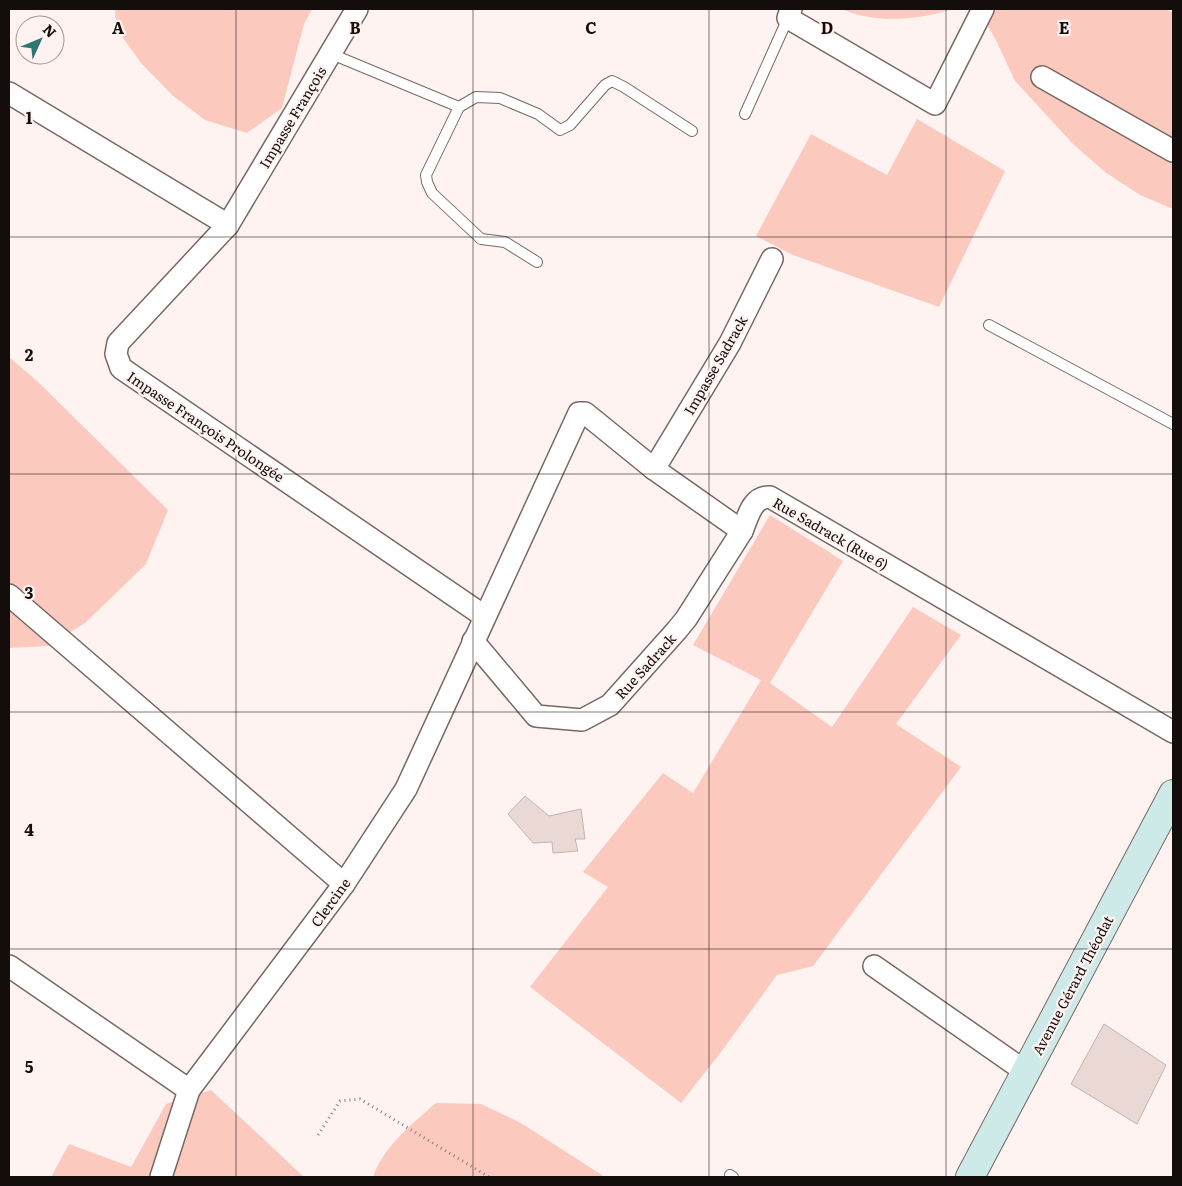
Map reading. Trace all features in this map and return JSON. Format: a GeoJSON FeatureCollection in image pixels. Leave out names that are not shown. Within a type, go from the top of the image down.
{"type":"FeatureCollection","features":[{"type":"Feature","properties":{"kind":"street","name":"Impasse François"},"geometry":{"type":"LineString","coordinates":[[228,225],[356,9]]}},
{"type":"Feature","properties":{"kind":"street"},"geometry":{"type":"LineString","coordinates":[[790,14],[935,104],[983,9]]}},
{"type":"Feature","properties":{"kind":"street"},"geometry":{"type":"LineString","coordinates":[[1042,77],[1173,151]]}},
{"type":"Feature","properties":{"kind":"street"},"geometry":{"type":"LineString","coordinates":[[9,93],[228,225]]}},
{"type":"Feature","properties":{"kind":"street","name":"Impasse François Prolongée"},"geometry":{"type":"LineString","coordinates":[[228,225],[118,342],[116,354],[121,368],[484,616]]}},
{"type":"Feature","properties":{"kind":"street","name":"Impasse Sadrack"},"geometry":{"type":"LineString","coordinates":[[654,469],[730,343],[772,258]]}},
{"type":"Feature","properties":{"kind":"street"},"geometry":{"type":"LineString","coordinates":[[484,616],[578,413],[586,413],[654,469],[742,531]]}},
{"type":"Feature","properties":{"kind":"street","name":"Rue Sadrack (Rue 6)"},"geometry":{"type":"LineString","coordinates":[[742,531],[755,502],[763,496],[770,496],[1173,732]]}},
{"type":"Feature","properties":{"kind":"street","name":"Rue Sadrack"},"geometry":{"type":"LineString","coordinates":[[473,642],[536,716],[582,720],[610,706],[677,630],[742,531]]}},
{"type":"Feature","properties":{"kind":"street"},"geometry":{"type":"LineString","coordinates":[[9,595],[344,884]]}},
{"type":"Feature","properties":{"kind":"street","name":"Clercine"},"geometry":{"type":"LineString","coordinates":[[161,1177],[189,1090],[344,884],[406,789],[484,616]]}},
{"type":"Feature","properties":{"kind":"street","name":"Avenue Gérard Théodat"},"geometry":{"type":"LineString","coordinates":[[970,1177],[1173,794]]}},
{"type":"Feature","properties":{"kind":"street"},"geometry":{"type":"LineString","coordinates":[[9,966],[189,1090]]}},
{"type":"Feature","properties":{"kind":"street"},"geometry":{"type":"LineString","coordinates":[[874,966],[1026,1072]]}},
{"type":"Feature","properties":{"kind":"lane"},"geometry":{"type":"LineString","coordinates":[[745,114],[790,14]]}},
{"type":"Feature","properties":{"kind":"lane"},"geometry":{"type":"LineString","coordinates":[[329,53],[459,107]]}},
{"type":"Feature","properties":{"kind":"lane"},"geometry":{"type":"LineString","coordinates":[[537,262],[505,242],[482,239],[432,193],[426,175],[459,107],[476,97],[500,98],[538,114],[560,130],[570,125],[605,85],[612,81],[692,131]]}},
{"type":"Feature","properties":{"kind":"lane"},"geometry":{"type":"LineString","coordinates":[[989,325],[1173,424]]}},
{"type":"Feature","properties":{"kind":"path"},"geometry":{"type":"LineString","coordinates":[[318,1135],[340,1101],[360,1099],[489,1177]]}},
{"type":"Feature","properties":{"kind":"shaded area"},"geometry":{"type":"Polygon","coordinates":[[[115,9],[312,9],[304,24],[282,108],[247,133],[205,120],[172,95],[141,63],[116,28],[115,9]]]}},
{"type":"Feature","properties":{"kind":"shaded area"},"geometry":{"type":"Polygon","coordinates":[[[842,9],[953,9],[926,16],[897,19],[868,17],[842,9]]]}},
{"type":"Feature","properties":{"kind":"shaded area"},"geometry":{"type":"Polygon","coordinates":[[[978,9],[1166,9],[1173,13],[1173,209],[1140,195],[1105,172],[1073,144],[1015,81],[996,40],[978,9]]]}},
{"type":"Feature","properties":{"kind":"shaded area"},"geometry":{"type":"Polygon","coordinates":[[[917,119],[1005,171],[939,307],[793,255],[756,236],[811,134],[887,175],[917,119]]]}},
{"type":"Feature","properties":{"kind":"shaded area"},"geometry":{"type":"Polygon","coordinates":[[[9,357],[37,381],[168,510],[146,564],[85,623],[48,646],[9,648],[9,357]]]}},
{"type":"Feature","properties":{"kind":"shaded area"},"geometry":{"type":"Polygon","coordinates":[[[770,515],[843,561],[770,683],[832,727],[913,607],[961,635],[896,724],[961,767],[813,966],[777,975],[681,1103],[530,987],[608,887],[583,872],[663,773],[693,793],[761,680],[693,645],[770,515]]]}},
{"type":"Feature","properties":{"kind":"shaded area"},"geometry":{"type":"Polygon","coordinates":[[[211,1090],[304,1177],[51,1177],[69,1144],[131,1167],[166,1104],[211,1090]]]}},
{"type":"Feature","properties":{"kind":"shaded area"},"geometry":{"type":"Polygon","coordinates":[[[436,1103],[481,1104],[521,1123],[605,1177],[373,1177],[391,1146],[436,1103]]]}},
{"type":"Feature","properties":{"kind":"building"},"geometry":{"type":"Polygon","coordinates":[[[525,796],[549,816],[581,809],[585,839],[575,839],[578,851],[553,853],[552,842],[533,843],[508,814],[525,796]]]}},
{"type":"Feature","properties":{"kind":"building"},"geometry":{"type":"Polygon","coordinates":[[[1104,1024],[1166,1065],[1137,1124],[1071,1084],[1104,1024]]]}}]}
